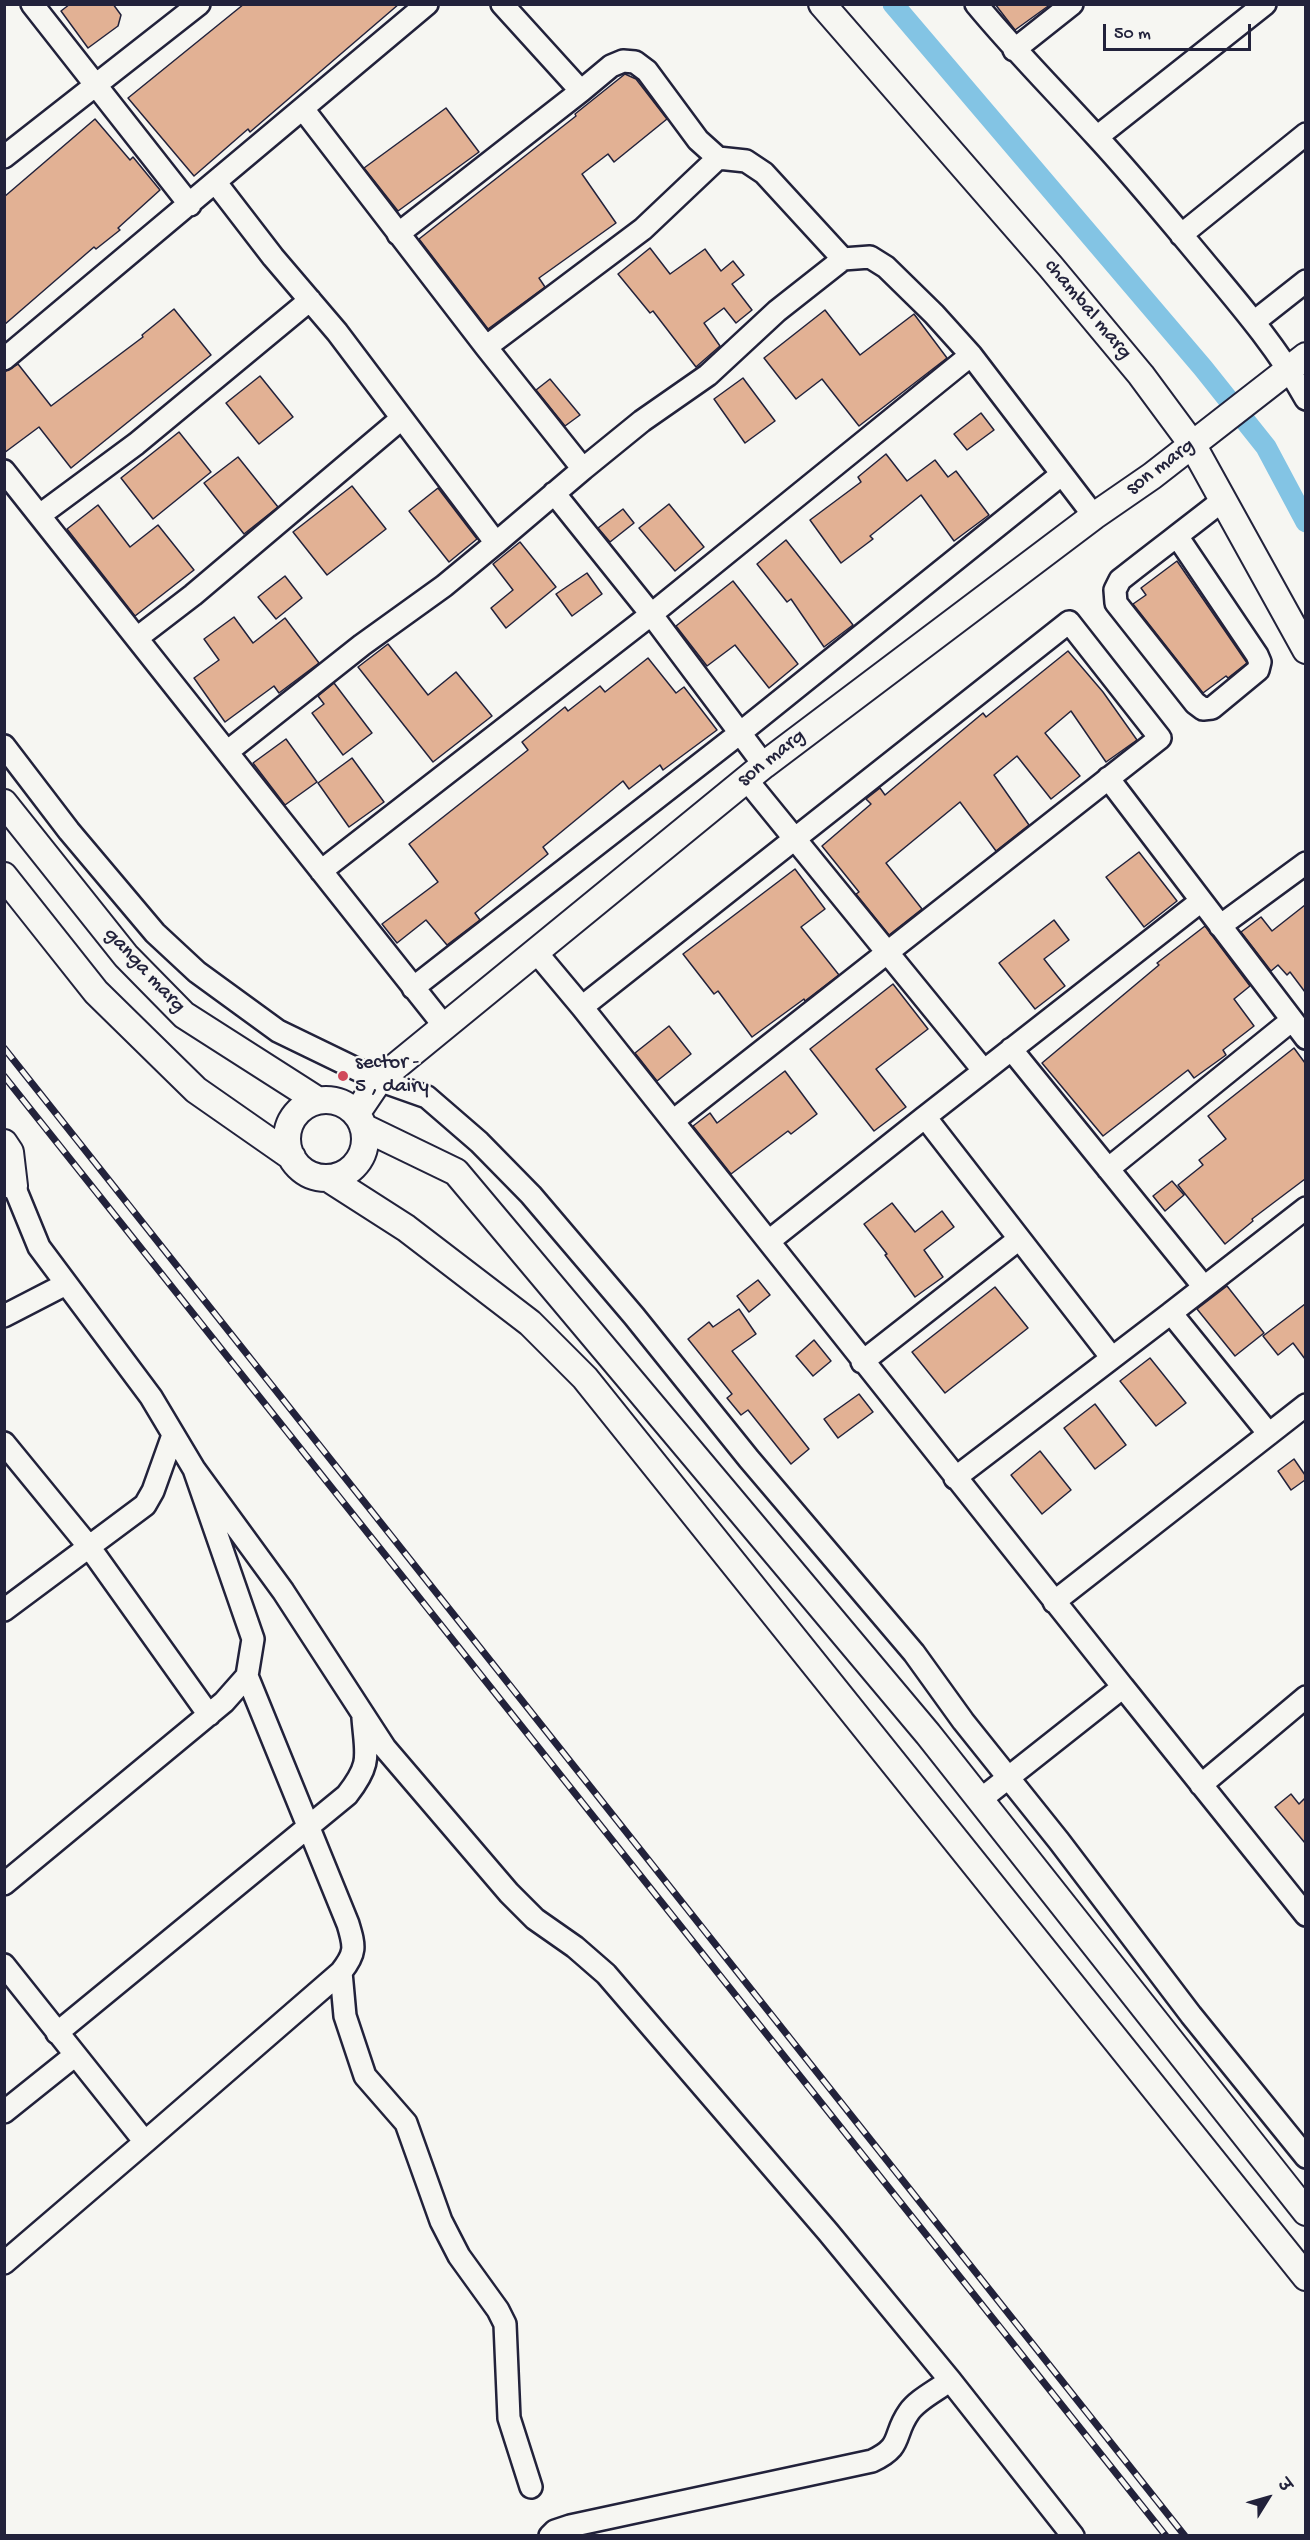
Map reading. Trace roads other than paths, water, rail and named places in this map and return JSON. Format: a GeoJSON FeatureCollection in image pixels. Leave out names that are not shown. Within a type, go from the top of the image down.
{"type":"FeatureCollection","features":[{"type":"Feature","properties":{"kind":"street"},"geometry":{"type":"LineString","coordinates":[[32,4],[190,205]]}},
{"type":"Feature","properties":{"kind":"street"},"geometry":{"type":"LineString","coordinates":[[4,157],[199,4]]}},
{"type":"Feature","properties":{"kind":"street"},"geometry":{"type":"LineString","coordinates":[[4,359],[427,4]]}},
{"type":"Feature","properties":{"kind":"street"},"geometry":{"type":"LineString","coordinates":[[502,4],[581,91]]}},
{"type":"Feature","properties":{"kind":"street","name":"chambal marg"},"geometry":{"type":"LineString","coordinates":[[822,4],[1051,267],[1141,375],[1201,437],[1223,500],[1305,650]]}},
{"type":"Feature","properties":{"kind":"street"},"geometry":{"type":"LineString","coordinates":[[976,4],[1014,50],[1097,137],[1254,322],[1290,368],[1305,399]]}},
{"type":"Feature","properties":{"kind":"street"},"geometry":{"type":"LineString","coordinates":[[1014,50],[1071,4]]}},
{"type":"Feature","properties":{"kind":"street"},"geometry":{"type":"LineString","coordinates":[[1097,137],[1265,4]]}},
{"type":"Feature","properties":{"kind":"street"},"geometry":{"type":"LineString","coordinates":[[398,234],[612,66],[623,61],[635,62],[647,71],[698,140],[718,158],[746,161],[764,173],[843,259]]}},
{"type":"Feature","properties":{"kind":"street"},"geometry":{"type":"LineString","coordinates":[[303,109],[486,348],[584,469]]}},
{"type":"Feature","properties":{"kind":"street"},"geometry":{"type":"LineString","coordinates":[[1181,235],[1305,134]]}},
{"type":"Feature","properties":{"kind":"street"},"geometry":{"type":"LineString","coordinates":[[486,348],[643,229],[718,158]]}},
{"type":"Feature","properties":{"kind":"street"},"geometry":{"type":"LineString","coordinates":[[216,183],[273,257],[337,332],[496,543]]}},
{"type":"Feature","properties":{"kind":"street"},"geometry":{"type":"LineString","coordinates":[[227,752],[362,645],[444,586],[642,421],[708,375],[777,311],[843,259],[870,257],[886,267],[934,314],[971,355],[1094,516]]}},
{"type":"Feature","properties":{"kind":"street"},"geometry":{"type":"LineString","coordinates":[[1254,322],[1305,281]]}},
{"type":"Feature","properties":{"kind":"street"},"geometry":{"type":"LineString","coordinates":[[40,515],[136,444],[310,300]]}},
{"type":"Feature","properties":{"kind":"street"},"geometry":{"type":"LineString","coordinates":[[321,871],[651,614],[971,355]]}},
{"type":"Feature","properties":{"kind":"street","name":"son marg"},"geometry":{"type":"LineString","coordinates":[[360,1120],[379,1080],[755,772],[1094,516],[1152,476],[1290,368]]}},
{"type":"Feature","properties":{"kind":"street"},"geometry":{"type":"LineString","coordinates":[[136,638],[193,595],[401,419]]}},
{"type":"Feature","properties":{"kind":"street"},"geometry":{"type":"LineString","coordinates":[[4,471],[445,1027]]}},
{"type":"Feature","properties":{"kind":"street"},"geometry":{"type":"LineString","coordinates":[[414,988],[740,733],[1062,474]]}},
{"type":"Feature","properties":{"kind":"street"},"geometry":{"type":"LineString","coordinates":[[554,493],[651,614],[740,733],[755,772],[796,838],[984,1071]]}},
{"type":"Feature","properties":{"kind":"street"},"geometry":{"type":"LineString","coordinates":[[1177,536],[1260,662],[1258,670],[1212,708],[1203,709],[1195,704],[1116,603],[1115,590],[1120,580],[1223,500]]}},
{"type":"Feature","properties":{"kind":"street"},"geometry":{"type":"LineString","coordinates":[[582,1007],[1069,622],[1160,738],[673,1121]]}},
{"type":"Feature","properties":{"kind":"street"},"geometry":{"type":"LineString","coordinates":[[4,746],[69,831],[155,933],[197,972],[278,1031],[379,1080],[427,1097],[479,1142],[531,1195],[627,1307],[749,1459],[914,1653],[963,1720],[1152,1961],[1191,2015],[1305,2157]]}},
{"type":"Feature","properties":{"kind":"street"},"geometry":{"type":"LineString","coordinates":[[1108,778],[1305,1038]]}},
{"type":"Feature","properties":{"kind":"street","name":"ganga marg"},"geometry":{"type":"LineString","coordinates":[[4,803],[126,956],[184,1016],[317,1100]]}},
{"type":"Feature","properties":{"kind":"street"},"geometry":{"type":"LineString","coordinates":[[1220,926],[1305,863]]}},
{"type":"Feature","properties":{"kind":"street"},"geometry":{"type":"LineString","coordinates":[[4,876],[96,992],[196,1090],[292,1157]]}},
{"type":"Feature","properties":{"kind":"street"},"geometry":{"type":"LineString","coordinates":[[769,1241],[1201,901]]}},
{"type":"Feature","properties":{"kind":"street"},"geometry":{"type":"LineString","coordinates":[[536,952],[769,1241],[862,1362],[1123,1688],[1303,1907]]}},
{"type":"Feature","properties":{"kind":"street"},"geometry":{"type":"LineString","coordinates":[[1107,1168],[1292,1020]]}},
{"type":"Feature","properties":{"kind":"street"},"geometry":{"type":"LineString","coordinates":[[1011,1049],[1204,1287]]}},
{"type":"Feature","properties":{"kind":"street"},"geometry":{"type":"LineString","coordinates":[[360,1120],[365,1141],[362,1155],[354,1167],[342,1175],[328,1178],[314,1176],[301,1169],[292,1157],[287,1144],[288,1129],[294,1116],[304,1106],[317,1100],[332,1100],[346,1105],[360,1120],[456,1172],[928,1734],[1305,2212]]}},
{"type":"Feature","properties":{"kind":"street"},"geometry":{"type":"LineString","coordinates":[[925,1117],[1112,1358]]}},
{"type":"Feature","properties":{"kind":"street"},"geometry":{"type":"LineString","coordinates":[[4,1143],[10,1152],[9,1184],[39,1247],[151,1397],[194,1469],[283,1591],[363,1718],[385,1748],[508,1893],[535,1919],[575,1947],[606,1974],[828,2232],[950,2380],[1073,2535]]}},
{"type":"Feature","properties":{"kind":"street"},"geometry":{"type":"LineString","coordinates":[[328,1178],[405,1228],[530,1323],[585,1378],[1305,2277]]}},
{"type":"Feature","properties":{"kind":"street"},"geometry":{"type":"LineString","coordinates":[[955,1478],[1305,1208]]}},
{"type":"Feature","properties":{"kind":"street"},"geometry":{"type":"LineString","coordinates":[[862,1362],[1019,1239]]}},
{"type":"Feature","properties":{"kind":"street"},"geometry":{"type":"LineString","coordinates":[[4,1316],[66,1284]]}},
{"type":"Feature","properties":{"kind":"street"},"geometry":{"type":"LineString","coordinates":[[1171,1313],[1269,1434]]}},
{"type":"Feature","properties":{"kind":"street"},"geometry":{"type":"LineString","coordinates":[[1054,1602],[1305,1405]]}},
{"type":"Feature","properties":{"kind":"street"},"geometry":{"type":"LineString","coordinates":[[4,1610],[145,1505],[153,1491],[173,1435]]}},
{"type":"Feature","properties":{"kind":"street"},"geometry":{"type":"LineString","coordinates":[[4,1443],[90,1548],[208,1715]]}},
{"type":"Feature","properties":{"kind":"street"},"geometry":{"type":"LineString","coordinates":[[4,2263],[341,1972],[352,1959],[354,1945],[348,1924],[247,1676],[253,1639],[194,1469]]}},
{"type":"Feature","properties":{"kind":"street"},"geometry":{"type":"LineString","coordinates":[[4,1884],[224,1702],[247,1676]]}},
{"type":"Feature","properties":{"kind":"street"},"geometry":{"type":"LineString","coordinates":[[980,1800],[1123,1688]]}},
{"type":"Feature","properties":{"kind":"street"},"geometry":{"type":"LineString","coordinates":[[1201,1785],[1305,1697]]}},
{"type":"Feature","properties":{"kind":"street"},"geometry":{"type":"LineString","coordinates":[[57,2033],[347,1795],[359,1780],[366,1764],[363,1718]]}},
{"type":"Feature","properties":{"kind":"street"},"geometry":{"type":"LineString","coordinates":[[4,1965],[74,2056],[145,2142]]}},
{"type":"Feature","properties":{"kind":"street"},"geometry":{"type":"LineString","coordinates":[[341,1972],[345,2016],[365,2076],[406,2123],[441,2221],[459,2256],[498,2310],[505,2324],[509,2418],[531,2487]]}},
{"type":"Feature","properties":{"kind":"street"},"geometry":{"type":"LineString","coordinates":[[4,2112],[74,2056]]}},
{"type":"Feature","properties":{"kind":"street"},"geometry":{"type":"LineString","coordinates":[[550,2535],[570,2526],[872,2461],[887,2454],[895,2446],[910,2410],[950,2380]]}},
{"type":"Feature","properties":{"kind":"waterway"},"geometry":{"type":"LineString","coordinates":[[893,4],[1203,368],[1266,447],[1306,522]]}},
{"type":"Feature","properties":{"kind":"railway"},"geometry":{"type":"LineString","coordinates":[[4,1048],[1185,2536]]}},
{"type":"Feature","properties":{"kind":"railway"},"geometry":{"type":"LineString","coordinates":[[4,1076],[1166,2536]]}},
{"type":"Feature","properties":{"kind":"place","name":"sector - 5 , dairy"},"geometry":{"type":"Point","coordinates":[343,1076]}}]}
